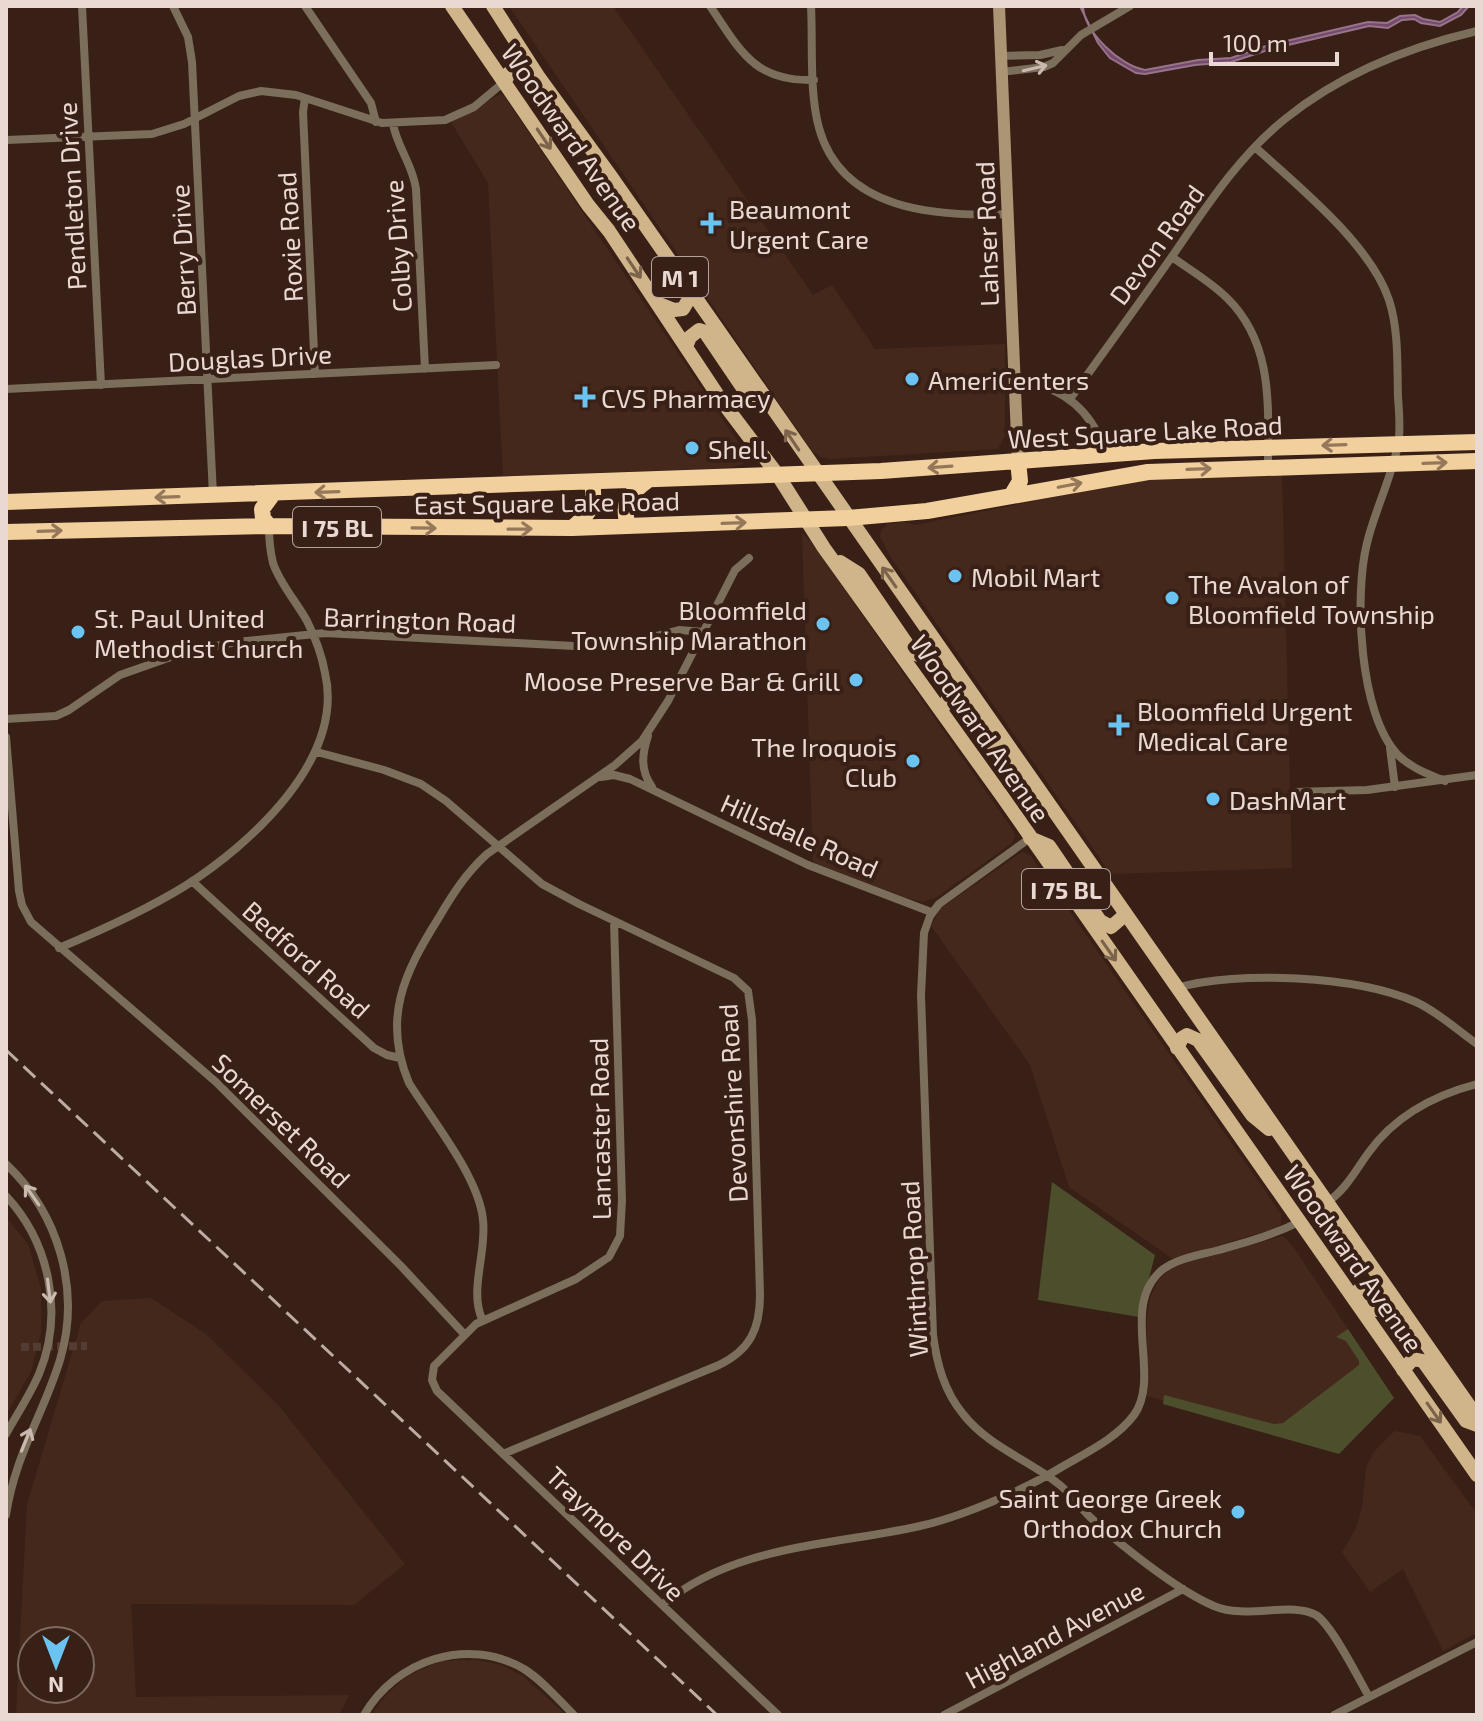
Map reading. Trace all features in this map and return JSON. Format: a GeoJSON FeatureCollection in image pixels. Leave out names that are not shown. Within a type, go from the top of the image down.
{"type":"FeatureCollection","features":[{"type":"Feature","properties":{"kind":"highway","name":"West Square Lake Road"},"geometry":{"type":"LineString","coordinates":[[816,473],[1144,451],[1477,442]]}},
{"type":"Feature","properties":{"kind":"highway"},"geometry":{"type":"LineString","coordinates":[[1011,496],[1020,481],[1018,461]]}},
{"type":"Feature","properties":{"kind":"highway","name":"West Square Lake Road"},"geometry":{"type":"LineString","coordinates":[[848,518],[915,513],[1148,472],[1477,461]]}},
{"type":"Feature","properties":{"kind":"highway","name":"East Square Lake Road"},"geometry":{"type":"LineString","coordinates":[[6,502],[816,473]]}},
{"type":"Feature","properties":{"kind":"highway"},"geometry":{"type":"LineString","coordinates":[[628,526],[625,502],[649,479]]}},
{"type":"Feature","properties":{"kind":"highway"},"geometry":{"type":"LineString","coordinates":[[572,528],[592,508],[592,482]]}},
{"type":"Feature","properties":{"kind":"highway"},"geometry":{"type":"LineString","coordinates":[[269,526],[263,518],[262,509],[273,494]]}},
{"type":"Feature","properties":{"kind":"highway"},"geometry":{"type":"LineString","coordinates":[[207,527],[220,511],[213,496]]}},
{"type":"Feature","properties":{"kind":"highway","name":"East Square Lake Road"},"geometry":{"type":"LineString","coordinates":[[6,532],[269,526],[572,528],[848,518]]}},
{"type":"Feature","properties":{"kind":"main road","name":"Woodward Avenue"},"geometry":{"type":"LineString","coordinates":[[452,6],[659,304],[721,400],[777,474],[1477,1475]]}},
{"type":"Feature","properties":{"kind":"main road","name":"Woodward Avenue"},"geometry":{"type":"LineString","coordinates":[[493,6],[538,76],[1477,1417]]}},
{"type":"Feature","properties":{"kind":"main road"},"geometry":{"type":"LineString","coordinates":[[505,82],[509,73],[519,68],[538,76]]}},
{"type":"Feature","properties":{"kind":"main road"},"geometry":{"type":"LineString","coordinates":[[659,304],[674,310],[683,309],[692,294]]}},
{"type":"Feature","properties":{"kind":"main road"},"geometry":{"type":"LineString","coordinates":[[686,347],[694,332],[705,332],[747,394],[769,406]]}},
{"type":"Feature","properties":{"kind":"main road"},"geometry":{"type":"LineString","coordinates":[[833,558],[859,574],[913,653],[919,655],[929,650],[930,636]]}},
{"type":"Feature","properties":{"kind":"main road"},"geometry":{"type":"LineString","coordinates":[[941,711],[948,699],[962,701],[1004,761],[1028,776]]}},
{"type":"Feature","properties":{"kind":"main road"},"geometry":{"type":"LineString","coordinates":[[1030,838],[1049,846],[1100,921],[1111,927],[1125,915]]}},
{"type":"Feature","properties":{"kind":"main road"},"geometry":{"type":"LineString","coordinates":[[1177,1048],[1187,1035],[1198,1040],[1252,1115],[1282,1139]]}},
{"type":"Feature","properties":{"kind":"main road"},"geometry":{"type":"LineString","coordinates":[[1299,1222],[1315,1228],[1373,1309],[1381,1311],[1386,1308],[1390,1295]]}},
{"type":"Feature","properties":{"kind":"main road"},"geometry":{"type":"LineString","coordinates":[[1403,1370],[1413,1359],[1423,1361],[1466,1421],[1477,1425]]}},
{"type":"Feature","properties":{"kind":"street","name":"Pendleton Drive"},"geometry":{"type":"LineString","coordinates":[[82,6],[101,385]]}},
{"type":"Feature","properties":{"kind":"street","name":"Berry Drive"},"geometry":{"type":"LineString","coordinates":[[173,6],[190,45],[196,118],[213,496]]}},
{"type":"Feature","properties":{"kind":"street"},"geometry":{"type":"LineString","coordinates":[[305,6],[371,103],[376,122]]}},
{"type":"Feature","properties":{"kind":"street"},"geometry":{"type":"LineString","coordinates":[[710,6],[745,57],[757,67],[782,78],[814,80]]}},
{"type":"Feature","properties":{"kind":"street"},"geometry":{"type":"LineString","coordinates":[[811,6],[817,119],[825,143],[841,169],[863,189],[892,202],[935,213],[1008,214]]}},
{"type":"Feature","properties":{"kind":"street","name":"Lahser Road"},"geometry":{"type":"LineString","coordinates":[[999,6],[1018,461]]}},
{"type":"Feature","properties":{"kind":"street"},"geometry":{"type":"LineString","coordinates":[[1001,72],[1044,67],[1053,63],[1062,50],[1081,35],[1130,6]]}},
{"type":"Feature","properties":{"kind":"street","name":"Devon Road"},"geometry":{"type":"LineString","coordinates":[[1070,399],[1228,179],[1283,120],[1318,95],[1366,69],[1424,46],[1477,31]]}},
{"type":"Feature","properties":{"kind":"street"},"geometry":{"type":"LineString","coordinates":[[1001,56],[1040,55],[1062,50]]}},
{"type":"Feature","properties":{"kind":"street"},"geometry":{"type":"LineString","coordinates":[[6,140],[152,134],[254,92],[278,92],[305,98],[376,122],[393,124],[456,117],[505,82]]}},
{"type":"Feature","properties":{"kind":"street","name":"Roxie Road"},"geometry":{"type":"LineString","coordinates":[[305,98],[303,112],[315,374]]}},
{"type":"Feature","properties":{"kind":"street","name":"Colby Drive"},"geometry":{"type":"LineString","coordinates":[[393,124],[414,172],[425,369]]}},
{"type":"Feature","properties":{"kind":"street"},"geometry":{"type":"LineString","coordinates":[[1255,147],[1357,245],[1382,282],[1391,304],[1395,327],[1399,444],[1367,542],[1361,600],[1367,679],[1388,741],[1395,787]]}},
{"type":"Feature","properties":{"kind":"street"},"geometry":{"type":"LineString","coordinates":[[1172,257],[1227,298],[1254,337],[1264,364],[1267,385],[1268,467]]}},
{"type":"Feature","properties":{"kind":"street","name":"Douglas Drive"},"geometry":{"type":"LineString","coordinates":[[6,389],[496,365]]}},
{"type":"Feature","properties":{"kind":"street"},"geometry":{"type":"LineString","coordinates":[[1015,382],[1040,384],[1070,399],[1090,420],[1098,434]]}},
{"type":"Feature","properties":{"kind":"street"},"geometry":{"type":"LineString","coordinates":[[59,948],[192,881],[269,815],[317,752],[328,694],[323,664],[312,634],[275,567],[269,526]]}},
{"type":"Feature","properties":{"kind":"street"},"geometry":{"type":"LineString","coordinates":[[482,1319],[477,1297],[484,1230],[478,1197],[471,1180],[409,1083],[400,1058],[398,1007],[408,970],[461,883],[481,859],[625,758],[650,732],[735,570],[749,558]]}},
{"type":"Feature","properties":{"kind":"street","name":"Barrington Road"},"geometry":{"type":"LineString","coordinates":[[6,719],[56,716],[120,675],[188,651],[219,645],[312,634],[472,639],[581,647],[617,645],[685,629],[704,632]]}},
{"type":"Feature","properties":{"kind":"street"},"geometry":{"type":"LineString","coordinates":[[650,732],[643,764],[646,777],[655,790]]}},
{"type":"Feature","properties":{"kind":"street","name":"Somerset Road"},"geometry":{"type":"LineString","coordinates":[[6,737],[20,898],[31,922],[216,1082],[401,1266],[464,1334]]}},
{"type":"Feature","properties":{"kind":"street"},"geometry":{"type":"LineString","coordinates":[[1388,741],[1413,766],[1445,781]]}},
{"type":"Feature","properties":{"kind":"street","name":"Devonshire Road"},"geometry":{"type":"LineString","coordinates":[[317,752],[384,770],[421,784],[446,801],[542,884],[734,978],[748,993],[752,1020],[759,1263],[757,1327],[745,1349],[727,1362],[503,1454]]}},
{"type":"Feature","properties":{"kind":"street","name":"Hillsdale Road"},"geometry":{"type":"LineString","coordinates":[[597,778],[610,775],[623,777],[808,865],[931,912]]}},
{"type":"Feature","properties":{"kind":"street"},"geometry":{"type":"LineString","coordinates":[[1294,792],[1395,787],[1477,775]]}},
{"type":"Feature","properties":{"kind":"street"},"geometry":{"type":"LineString","coordinates":[[931,912],[1030,838]]}},
{"type":"Feature","properties":{"kind":"street","name":"Bedford Road"},"geometry":{"type":"LineString","coordinates":[[192,881],[374,1048],[400,1058]]}},
{"type":"Feature","properties":{"kind":"street","name":"Winthrop Road"},"geometry":{"type":"LineString","coordinates":[[931,912],[923,945],[921,1007],[933,1335],[936,1356],[950,1395],[970,1423],[988,1439],[1060,1484],[1105,1531],[1183,1589],[1212,1606],[1229,1611],[1295,1610],[1316,1615],[1330,1630],[1369,1697]]}},
{"type":"Feature","properties":{"kind":"street","name":"Lancaster Road"},"geometry":{"type":"LineString","coordinates":[[432,1377],[436,1363],[482,1319],[590,1271],[609,1257],[618,1243],[622,1200],[614,921]]}},
{"type":"Feature","properties":{"kind":"street"},"geometry":{"type":"LineString","coordinates":[[1176,988],[1203,982],[1252,979],[1346,984],[1415,1001],[1477,1044]]}},
{"type":"Feature","properties":{"kind":"street"},"geometry":{"type":"LineString","coordinates":[[1326,1203],[1341,1192],[1374,1144],[1404,1116],[1440,1097],[1477,1084]]}},
{"type":"Feature","properties":{"kind":"street"},"geometry":{"type":"LineString","coordinates":[[6,1164],[37,1200],[52,1230],[65,1274],[68,1315],[60,1360],[17,1464],[6,1515]]}},
{"type":"Feature","properties":{"kind":"street"},"geometry":{"type":"LineString","coordinates":[[6,1196],[33,1233],[44,1262],[51,1308],[50,1336],[39,1375],[6,1434]]}},
{"type":"Feature","properties":{"kind":"street"},"geometry":{"type":"LineString","coordinates":[[662,1605],[697,1580],[746,1559],[795,1547],[936,1522],[974,1509],[1046,1476],[1108,1438],[1136,1412],[1142,1392],[1143,1309],[1150,1286],[1160,1272],[1184,1259],[1263,1238],[1299,1222]]}},
{"type":"Feature","properties":{"kind":"street","name":"Traymore Drive"},"geometry":{"type":"LineString","coordinates":[[432,1377],[437,1391],[778,1715]]}},
{"type":"Feature","properties":{"kind":"street","name":"Highland Avenue"},"geometry":{"type":"LineString","coordinates":[[944,1715],[1183,1589]]}},
{"type":"Feature","properties":{"kind":"street"},"geometry":{"type":"LineString","coordinates":[[1334,1715],[1477,1642]]}},
{"type":"Feature","properties":{"kind":"street"},"geometry":{"type":"LineString","coordinates":[[364,1715],[384,1688],[410,1668],[439,1657],[470,1654],[494,1657],[523,1669],[548,1688],[574,1715]]}},
{"type":"Feature","properties":{"kind":"shaded area"},"geometry":{"type":"Polygon","coordinates":[[[509,6],[613,6],[813,295],[832,285],[875,349],[1005,344],[1005,436],[998,449],[830,459],[811,450],[509,6]]]}},
{"type":"Feature","properties":{"kind":"shaded area"},"geometry":{"type":"Polygon","coordinates":[[[1463,6],[1469,6],[1461,15],[1440,26],[1414,19],[1402,20],[1388,28],[1369,26],[1271,49],[1231,62],[1145,74],[1136,73],[1110,58],[1098,43],[1091,28],[1115,55],[1145,70],[1198,60],[1231,58],[1269,45],[1368,22],[1387,23],[1400,16],[1415,15],[1440,22],[1463,6]]]}},
{"type":"Feature","properties":{"kind":"shaded area"},"geometry":{"type":"Polygon","coordinates":[[[500,94],[744,451],[746,457],[743,464],[730,468],[503,476],[488,183],[451,122],[500,94]]]}},
{"type":"Feature","properties":{"kind":"shaded area"},"geometry":{"type":"Polygon","coordinates":[[[1282,474],[1292,868],[1111,874],[890,556],[880,537],[881,531],[887,524],[904,522],[915,525],[1125,483],[1282,474]]]}},
{"type":"Feature","properties":{"kind":"shaded area"},"geometry":{"type":"Polygon","coordinates":[[[802,533],[1015,836],[1012,843],[937,897],[923,902],[813,862],[802,533]]]}},
{"type":"Feature","properties":{"kind":"shaded area"},"geometry":{"type":"Polygon","coordinates":[[[1022,852],[1031,856],[1281,1214],[1281,1224],[1276,1228],[1173,1259],[1069,1187],[1030,1065],[931,926],[941,908],[1022,852]]]}},
{"type":"Feature","properties":{"kind":"shaded area"},"geometry":{"type":"Polygon","coordinates":[[[6,1217],[28,1244],[41,1289],[41,1332],[31,1372],[6,1415],[6,1217]]]}},
{"type":"Feature","properties":{"kind":"shaded area"},"geometry":{"type":"Polygon","coordinates":[[[1283,1236],[1372,1365],[1275,1431],[1147,1396],[1147,1317],[1150,1298],[1158,1281],[1169,1270],[1185,1263],[1283,1236]]]}},
{"type":"Feature","properties":{"kind":"shaded area"},"geometry":{"type":"Polygon","coordinates":[[[151,1298],[206,1334],[279,1406],[405,1564],[354,1605],[131,1604],[136,1697],[349,1695],[339,1715],[16,1715],[17,1705],[96,1705],[96,1625],[21,1625],[27,1504],[81,1323],[102,1301],[151,1298]]]}},
{"type":"Feature","properties":{"kind":"shaded area"},"geometry":{"type":"Polygon","coordinates":[[[1395,1431],[1420,1436],[1477,1514],[1477,1633],[1443,1651],[1403,1569],[1370,1592],[1342,1552],[1355,1530],[1362,1508],[1366,1468],[1373,1453],[1395,1431]]]}},
{"type":"Feature","properties":{"kind":"shaded area"},"geometry":{"type":"Polygon","coordinates":[[[476,1660],[502,1665],[523,1676],[566,1715],[371,1715],[387,1694],[406,1677],[440,1661],[476,1660]]]}},
{"type":"Feature","properties":{"kind":"green space"},"geometry":{"type":"Polygon","coordinates":[[[1052,1182],[1155,1255],[1139,1317],[1038,1300],[1052,1182]]]}},
{"type":"Feature","properties":{"kind":"green space"},"geometry":{"type":"Polygon","coordinates":[[[1348,1329],[1394,1398],[1339,1454],[1163,1404],[1164,1395],[1274,1424],[1283,1423],[1359,1365],[1346,1341],[1336,1337],[1348,1329]]]}},
{"type":"Feature","properties":{"kind":"tunnel"},"geometry":{"type":"LineString","coordinates":[[21,1347],[87,1346]]}},
{"type":"Feature","properties":{"kind":"railway"},"geometry":{"type":"LineString","coordinates":[[6,1050],[717,1715]]}},
{"type":"Feature","properties":{"kind":"place","name":"Beaumont Urgent Care"},"geometry":{"type":"Point","coordinates":[711,223]}},
{"type":"Feature","properties":{"kind":"place","name":"AmeriCenters"},"geometry":{"type":"Point","coordinates":[912,379]}},
{"type":"Feature","properties":{"kind":"place","name":"CVS Pharmacy"},"geometry":{"type":"Point","coordinates":[585,397]}},
{"type":"Feature","properties":{"kind":"place","name":"Shell"},"geometry":{"type":"Point","coordinates":[692,448]}},
{"type":"Feature","properties":{"kind":"place","name":"Mobil Mart"},"geometry":{"type":"Point","coordinates":[955,576]}},
{"type":"Feature","properties":{"kind":"place","name":"The Avalon of Bloomfield Township"},"geometry":{"type":"Point","coordinates":[1172,598]}},
{"type":"Feature","properties":{"kind":"place","name":"Bloomfield Township Marathon"},"geometry":{"type":"Point","coordinates":[823,624]}},
{"type":"Feature","properties":{"kind":"place","name":"St. Paul United Methodist Church"},"geometry":{"type":"Point","coordinates":[78,632]}},
{"type":"Feature","properties":{"kind":"place","name":"Moose Preserve Bar & Grill"},"geometry":{"type":"Point","coordinates":[856,680]}},
{"type":"Feature","properties":{"kind":"place","name":"Bloomfield Urgent Medical Care"},"geometry":{"type":"Point","coordinates":[1119,725]}},
{"type":"Feature","properties":{"kind":"place","name":"The Iroquois Club"},"geometry":{"type":"Point","coordinates":[913,761]}},
{"type":"Feature","properties":{"kind":"place","name":"DashMart"},"geometry":{"type":"Point","coordinates":[1213,799]}},
{"type":"Feature","properties":{"kind":"place","name":"Saint George Greek Orthodox Church"},"geometry":{"type":"Point","coordinates":[1238,1512]}}]}
